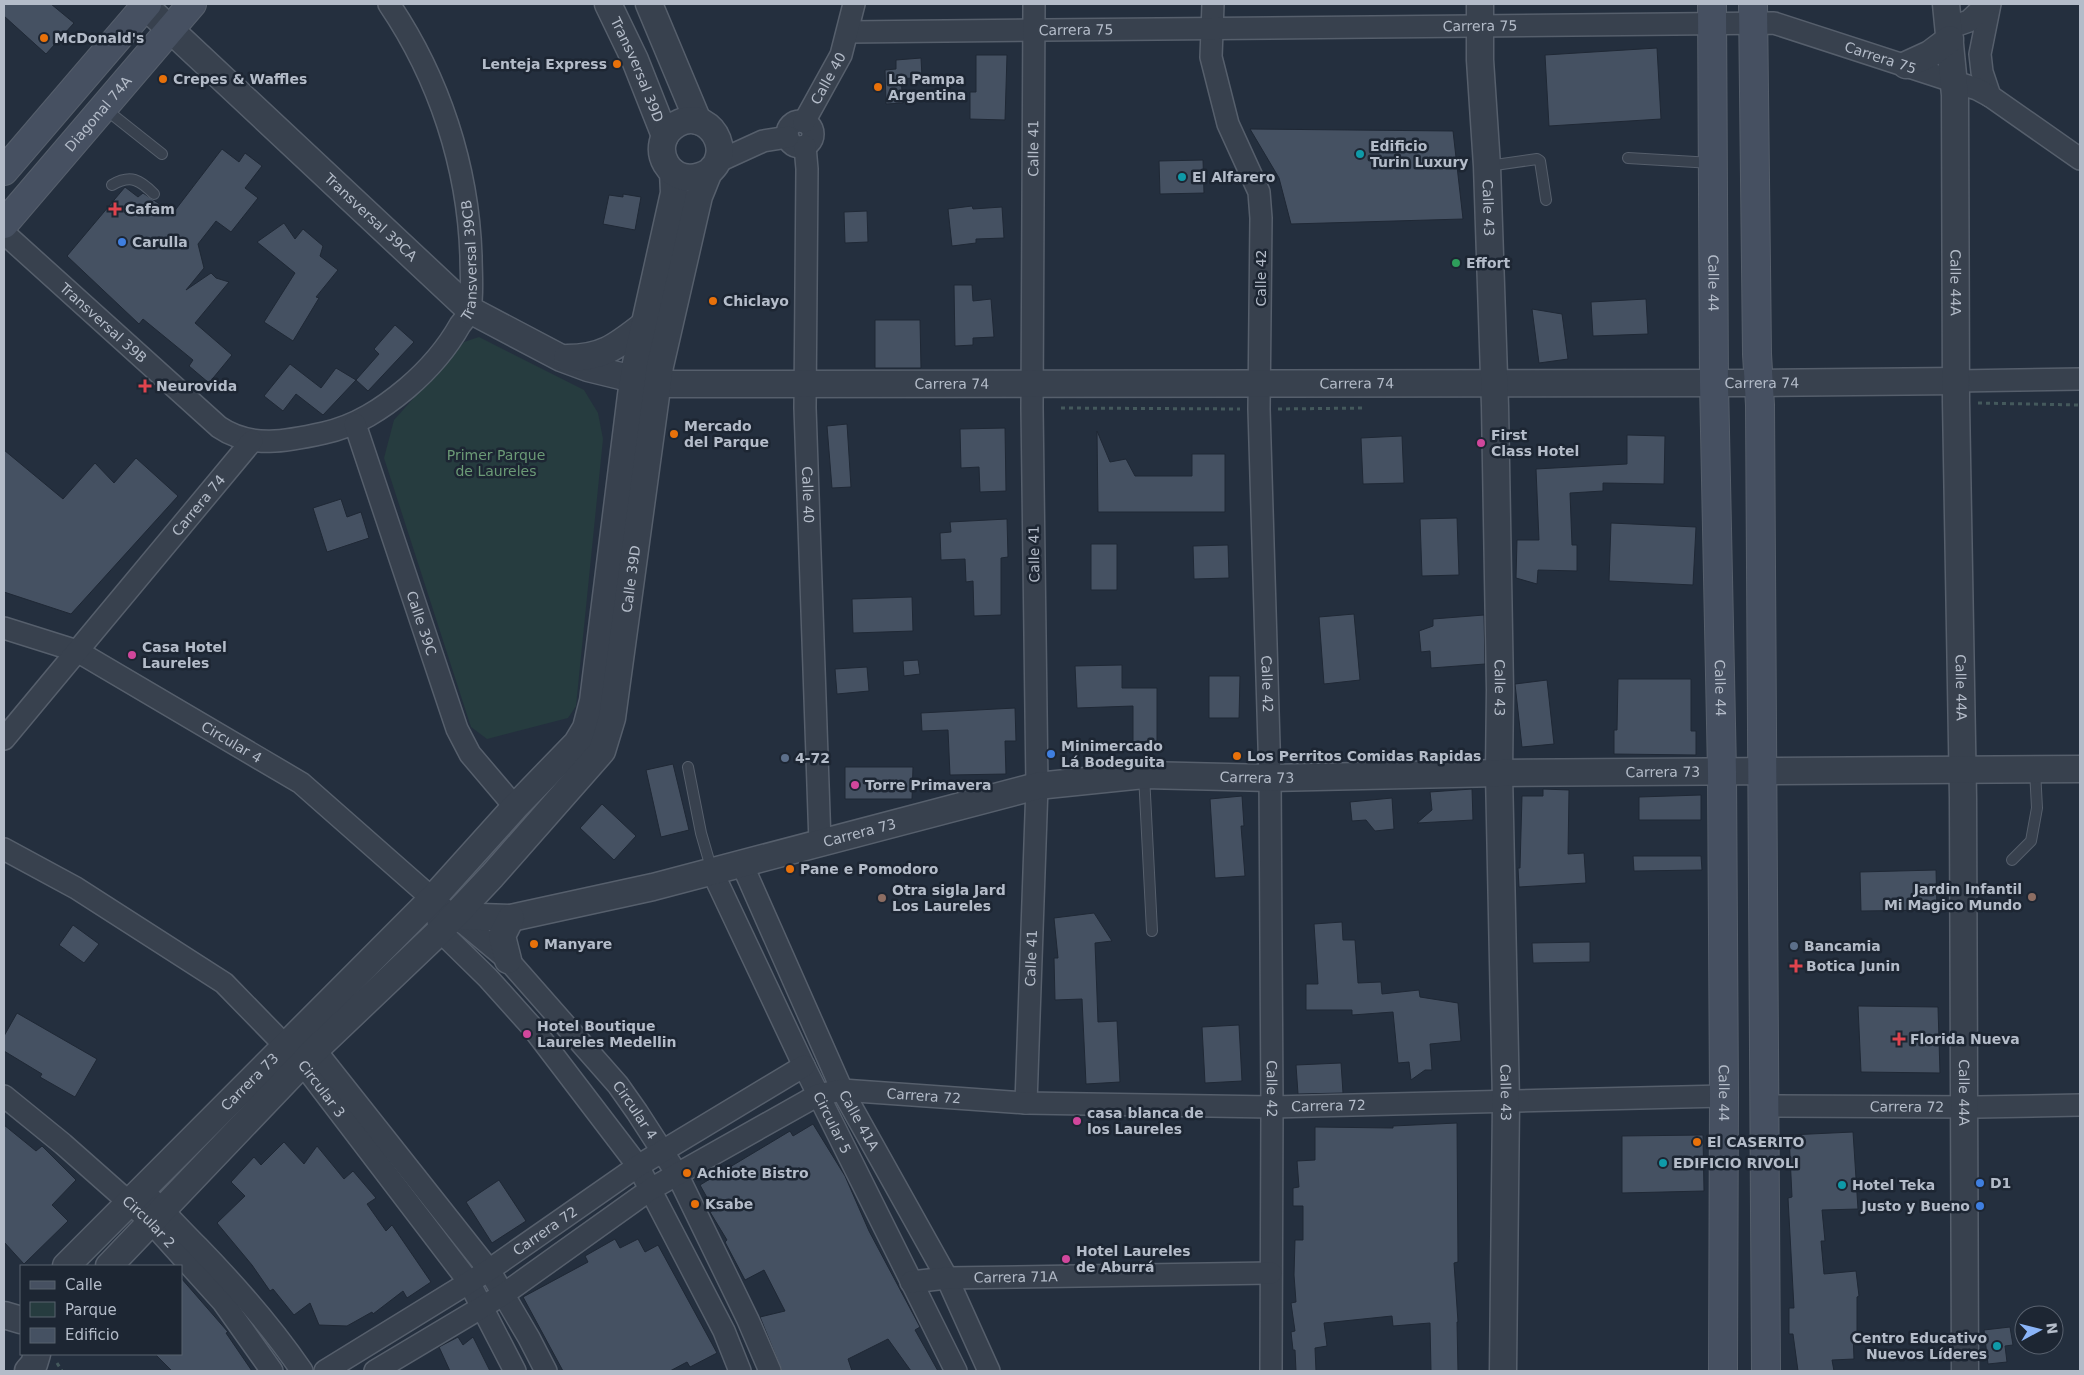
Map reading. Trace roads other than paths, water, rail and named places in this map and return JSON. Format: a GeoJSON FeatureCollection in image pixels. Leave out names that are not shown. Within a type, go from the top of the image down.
{"type":"FeatureCollection","features":[{"type":"Feature","properties":{"kind":"main road","name":"Diagonal 74A"},"geometry":{"type":"LineString","coordinates":[[4,224],[192,4]]}},
{"type":"Feature","properties":{"kind":"main road"},"geometry":{"type":"LineString","coordinates":[[4,171],[145,5]]}},
{"type":"Feature","properties":{"kind":"main road"},"geometry":{"type":"LineString","coordinates":[[1753,13],[1762,770],[1766,1371]]}},
{"type":"Feature","properties":{"kind":"main road","name":"Calle 44"},"geometry":{"type":"LineString","coordinates":[[1712,14],[1714,383],[1722,772],[1723,1371]]}},
{"type":"Feature","properties":{"kind":"street","name":"Transversal 39CB"},"geometry":{"type":"LineString","coordinates":[[355,424],[390,402],[422,376],[448,345],[470,310],[471,268],[467,208],[454,142],[430,78],[416,48],[389,4]]}},
{"type":"Feature","properties":{"kind":"street","name":"Transversal 39D"},"geometry":{"type":"LineString","coordinates":[[608,4],[635,60],[665,136]]}},
{"type":"Feature","properties":{"kind":"street"},"geometry":{"type":"LineString","coordinates":[[649,4],[707,128],[720,148],[713,167]]}},
{"type":"Feature","properties":{"kind":"street","name":"Calle 40"},"geometry":{"type":"LineString","coordinates":[[820,843],[805,383],[806,169],[796,142],[810,142],[813,135],[810,126],[804,122],[841,55],[854,4]]}},
{"type":"Feature","properties":{"kind":"street","name":"Calle 41"},"geometry":{"type":"LineString","coordinates":[[1026,1103],[1036,786],[1033,383],[1034,4]]}},
{"type":"Feature","properties":{"kind":"street","name":"Calle 42"},"geometry":{"type":"LineString","coordinates":[[1213,4],[1211,57],[1228,124],[1258,192],[1261,218],[1260,409],[1270,778],[1272,1107],[1270,1371]]}},
{"type":"Feature","properties":{"kind":"street"},"geometry":{"type":"LineString","coordinates":[[1906,65],[1930,54],[1948,23],[1969,21],[1988,4]]}},
{"type":"Feature","properties":{"kind":"street"},"geometry":{"type":"LineString","coordinates":[[1988,4],[1980,54],[1982,72],[1990,96]]}},
{"type":"Feature","properties":{"kind":"street","name":"Transversal 39CA"},"geometry":{"type":"LineString","coordinates":[[145,5],[470,310],[561,358],[588,368],[645,381]]}},
{"type":"Feature","properties":{"kind":"street","name":"Carrera 75"},"geometry":{"type":"LineString","coordinates":[[848,32],[1212,29],[1481,15],[1753,13],[1774,22],[1954,81],[1990,96],[2078,153]]}},
{"type":"Feature","properties":{"kind":"street","name":"Calle 43"},"geometry":{"type":"LineString","coordinates":[[1481,15],[1480,60],[1495,383],[1500,690],[1499,773],[1506,1102],[1503,1371]]}},
{"type":"Feature","properties":{"kind":"street","name":"Calle 44A"},"geometry":{"type":"LineString","coordinates":[[1948,23],[1954,81],[1963,769],[1965,1371]]}},
{"type":"Feature","properties":{"kind":"street"},"geometry":{"type":"LineString","coordinates":[[763,141],[713,167],[700,177],[691,179],[681,177],[672,172],[662,156],[665,136],[671,128],[688,120],[707,128],[763,141],[796,142]]}},
{"type":"Feature","properties":{"kind":"street","name":"Calle 39D"},"geometry":{"type":"LineString","coordinates":[[433,898],[514,807],[577,743],[586,728],[594,693],[645,381],[699,196],[713,167]]}},
{"type":"Feature","properties":{"kind":"street","name":"Calle 39D"},"geometry":{"type":"LineString","coordinates":[[446,923],[492,876],[602,752],[612,718],[645,381],[644,325],[674,192],[672,172]]}},
{"type":"Feature","properties":{"kind":"street","name":"Transversal 39B"},"geometry":{"type":"LineString","coordinates":[[4,233],[219,427],[231,435],[252,441]]}},
{"type":"Feature","properties":{"kind":"street"},"geometry":{"type":"LineString","coordinates":[[561,358],[597,355],[613,348],[644,325]]}},
{"type":"Feature","properties":{"kind":"street","name":"Carrera 74"},"geometry":{"type":"LineString","coordinates":[[645,381],[805,383],[1758,383],[2080,379]]}},
{"type":"Feature","properties":{"kind":"street"},"geometry":{"type":"LineString","coordinates":[[252,441],[305,437],[355,424]]}},
{"type":"Feature","properties":{"kind":"street","name":"Calle 39C"},"geometry":{"type":"LineString","coordinates":[[355,424],[457,729],[470,754],[514,807]]}},
{"type":"Feature","properties":{"kind":"street","name":"Carrera 74"},"geometry":{"type":"LineString","coordinates":[[4,739],[252,441]]}},
{"type":"Feature","properties":{"kind":"street","name":"Circular 4"},"geometry":{"type":"LineString","coordinates":[[4,628],[78,651],[300,783],[433,898],[446,923],[488,978],[532,1026],[638,1166],[724,1331],[740,1371]]}},
{"type":"Feature","properties":{"kind":"street","name":"Carrera 73"},"geometry":{"type":"LineString","coordinates":[[67,1265],[135,1195],[300,1048],[446,923],[511,918],[653,886],[1036,786],[1144,775],[1270,778],[1499,773],[2080,768]]}},
{"type":"Feature","properties":{"kind":"street","name":"Circular 3"},"geometry":{"type":"LineString","coordinates":[[4,849],[76,888],[224,983],[300,1048],[489,1270],[546,1371]]}},
{"type":"Feature","properties":{"kind":"street","name":"Calle 41A"},"geometry":{"type":"LineString","coordinates":[[742,864],[842,1090],[947,1278],[989,1371]]}},
{"type":"Feature","properties":{"kind":"street","name":"Circular 5"},"geometry":{"type":"LineString","coordinates":[[712,871],[818,1095],[956,1371]]}},
{"type":"Feature","properties":{"kind":"street","name":"Carrera 73"},"geometry":{"type":"LineString","coordinates":[[110,1265],[157,1215],[300,1048],[433,898]]}},
{"type":"Feature","properties":{"kind":"street"},"geometry":{"type":"LineString","coordinates":[[508,960],[502,936],[511,918]]}},
{"type":"Feature","properties":{"kind":"street","name":"Circular 4"},"geometry":{"type":"LineString","coordinates":[[446,923],[466,925],[508,960],[618,1085],[664,1151],[677,1174],[748,1320],[770,1371]]}},
{"type":"Feature","properties":{"kind":"street","name":"Circular 3"},"geometry":{"type":"LineString","coordinates":[[300,1048],[469,1282],[484,1306],[515,1371]]}},
{"type":"Feature","properties":{"kind":"street","name":"Carrera 72"},"geometry":{"type":"LineString","coordinates":[[325,1371],[489,1270],[638,1166],[804,1066],[842,1090]]}},
{"type":"Feature","properties":{"kind":"street","name":"Carrera 72"},"geometry":{"type":"LineString","coordinates":[[375,1371],[504,1294],[651,1189],[818,1095],[842,1090],[1026,1103],[1272,1107],[1724,1096]]}},
{"type":"Feature","properties":{"kind":"street","name":"Circular 2"},"geometry":{"type":"LineString","coordinates":[[4,1096],[63,1144],[135,1195],[157,1215],[252,1305],[278,1336],[302,1371]]}},
{"type":"Feature","properties":{"kind":"street","name":"Carrera 72"},"geometry":{"type":"LineString","coordinates":[[1765,1106],[1964,1107],[2080,1105]]}},
{"type":"Feature","properties":{"kind":"street","name":"Circular 2"},"geometry":{"type":"LineString","coordinates":[[157,1215],[223,1302],[272,1371]]}},
{"type":"Feature","properties":{"kind":"street","name":"Carrera 71A"},"geometry":{"type":"LineString","coordinates":[[912,1282],[947,1278],[1271,1273]]}},
{"type":"Feature","properties":{"kind":"street"},"geometry":{"type":"LineString","coordinates":[[724,1331],[748,1320]]}},
{"type":"Feature","properties":{"kind":"lane"},"geometry":{"type":"LineString","coordinates":[[104,107],[162,154]]}},
{"type":"Feature","properties":{"kind":"lane"},"geometry":{"type":"LineString","coordinates":[[1628,158],[1713,163]]}},
{"type":"Feature","properties":{"kind":"lane"},"geometry":{"type":"LineString","coordinates":[[1486,166],[1537,159],[1540,161],[1546,200]]}},
{"type":"Feature","properties":{"kind":"lane"},"geometry":{"type":"LineString","coordinates":[[112,185],[127,178],[142,182],[154,194]]}},
{"type":"Feature","properties":{"kind":"lane"},"geometry":{"type":"LineString","coordinates":[[688,768],[701,833],[712,871]]}},
{"type":"Feature","properties":{"kind":"lane"},"geometry":{"type":"LineString","coordinates":[[2012,860],[2030,841],[2036,808],[2035,769]]}},
{"type":"Feature","properties":{"kind":"lane"},"geometry":{"type":"LineString","coordinates":[[1144,775],[1152,931]]}},
{"type":"Feature","properties":{"kind":"place","name":"McDonald's"},"geometry":{"type":"Point","coordinates":[44,38]}},
{"type":"Feature","properties":{"kind":"place","name":"Lenteja Express"},"geometry":{"type":"Point","coordinates":[617,64]}},
{"type":"Feature","properties":{"kind":"place","name":"Crepes & Waffles"},"geometry":{"type":"Point","coordinates":[163,79]}},
{"type":"Feature","properties":{"kind":"place","name":"La Pampa Argentina"},"geometry":{"type":"Point","coordinates":[878,87]}},
{"type":"Feature","properties":{"kind":"place","name":"Edificio Turin Luxury"},"geometry":{"type":"Point","coordinates":[1360,154]}},
{"type":"Feature","properties":{"kind":"place","name":"El Alfarero"},"geometry":{"type":"Point","coordinates":[1182,177]}},
{"type":"Feature","properties":{"kind":"place","name":"Cafam"},"geometry":{"type":"Point","coordinates":[115,209]}},
{"type":"Feature","properties":{"kind":"place","name":"Carulla"},"geometry":{"type":"Point","coordinates":[122,242]}},
{"type":"Feature","properties":{"kind":"place","name":"Effort"},"geometry":{"type":"Point","coordinates":[1456,263]}},
{"type":"Feature","properties":{"kind":"place","name":"Chiclayo"},"geometry":{"type":"Point","coordinates":[713,301]}},
{"type":"Feature","properties":{"kind":"place","name":"Neurovida"},"geometry":{"type":"Point","coordinates":[145,386]}},
{"type":"Feature","properties":{"kind":"place","name":"Mercado del Parque"},"geometry":{"type":"Point","coordinates":[674,434]}},
{"type":"Feature","properties":{"kind":"place","name":"First Class Hotel"},"geometry":{"type":"Point","coordinates":[1481,443]}},
{"type":"Feature","properties":{"kind":"place","name":"Casa Hotel Laureles"},"geometry":{"type":"Point","coordinates":[132,655]}},
{"type":"Feature","properties":{"kind":"place","name":"Minimercado Lá Bodeguita"},"geometry":{"type":"Point","coordinates":[1051,754]}},
{"type":"Feature","properties":{"kind":"place","name":"Los Perritos Comidas Rapidas"},"geometry":{"type":"Point","coordinates":[1237,756]}},
{"type":"Feature","properties":{"kind":"place","name":"4-72"},"geometry":{"type":"Point","coordinates":[785,758]}},
{"type":"Feature","properties":{"kind":"place","name":"Torre Primavera"},"geometry":{"type":"Point","coordinates":[855,785]}},
{"type":"Feature","properties":{"kind":"place","name":"Pane e Pomodoro"},"geometry":{"type":"Point","coordinates":[790,869]}},
{"type":"Feature","properties":{"kind":"place","name":"Jardin Infantil Mi Magico Mundo"},"geometry":{"type":"Point","coordinates":[2032,897]}},
{"type":"Feature","properties":{"kind":"place","name":"Otra sigla Jard Los Laureles"},"geometry":{"type":"Point","coordinates":[882,898]}},
{"type":"Feature","properties":{"kind":"place","name":"Manyare"},"geometry":{"type":"Point","coordinates":[534,944]}},
{"type":"Feature","properties":{"kind":"place","name":"Bancamia"},"geometry":{"type":"Point","coordinates":[1794,946]}},
{"type":"Feature","properties":{"kind":"place","name":"Botica Junin"},"geometry":{"type":"Point","coordinates":[1796,966]}},
{"type":"Feature","properties":{"kind":"place","name":"Hotel Boutique Laureles Medellin"},"geometry":{"type":"Point","coordinates":[527,1034]}},
{"type":"Feature","properties":{"kind":"place","name":"Florida Nueva"},"geometry":{"type":"Point","coordinates":[1899,1039]}},
{"type":"Feature","properties":{"kind":"place","name":"casa blanca de los Laureles"},"geometry":{"type":"Point","coordinates":[1077,1121]}},
{"type":"Feature","properties":{"kind":"place","name":"El CASERITO"},"geometry":{"type":"Point","coordinates":[1697,1142]}},
{"type":"Feature","properties":{"kind":"place","name":"EDIFICIO RIVOLI"},"geometry":{"type":"Point","coordinates":[1663,1163]}},
{"type":"Feature","properties":{"kind":"place","name":"Achiote Bistro"},"geometry":{"type":"Point","coordinates":[687,1173]}},
{"type":"Feature","properties":{"kind":"place","name":"D1"},"geometry":{"type":"Point","coordinates":[1980,1183]}},
{"type":"Feature","properties":{"kind":"place","name":"Hotel Teka"},"geometry":{"type":"Point","coordinates":[1842,1185]}},
{"type":"Feature","properties":{"kind":"place","name":"Ksabe"},"geometry":{"type":"Point","coordinates":[695,1204]}},
{"type":"Feature","properties":{"kind":"place","name":"Justo y Bueno"},"geometry":{"type":"Point","coordinates":[1980,1206]}},
{"type":"Feature","properties":{"kind":"place","name":"Hotel Laureles de Aburrá"},"geometry":{"type":"Point","coordinates":[1066,1259]}},
{"type":"Feature","properties":{"kind":"place","name":"Centro Educativo Nuevos Líderes"},"geometry":{"type":"Point","coordinates":[1997,1346]}},
{"type":"Feature","properties":{"kind":"park label","name":"Primer Parque de Laureles"},"geometry":{"type":"Point","coordinates":[496,464]}}]}
